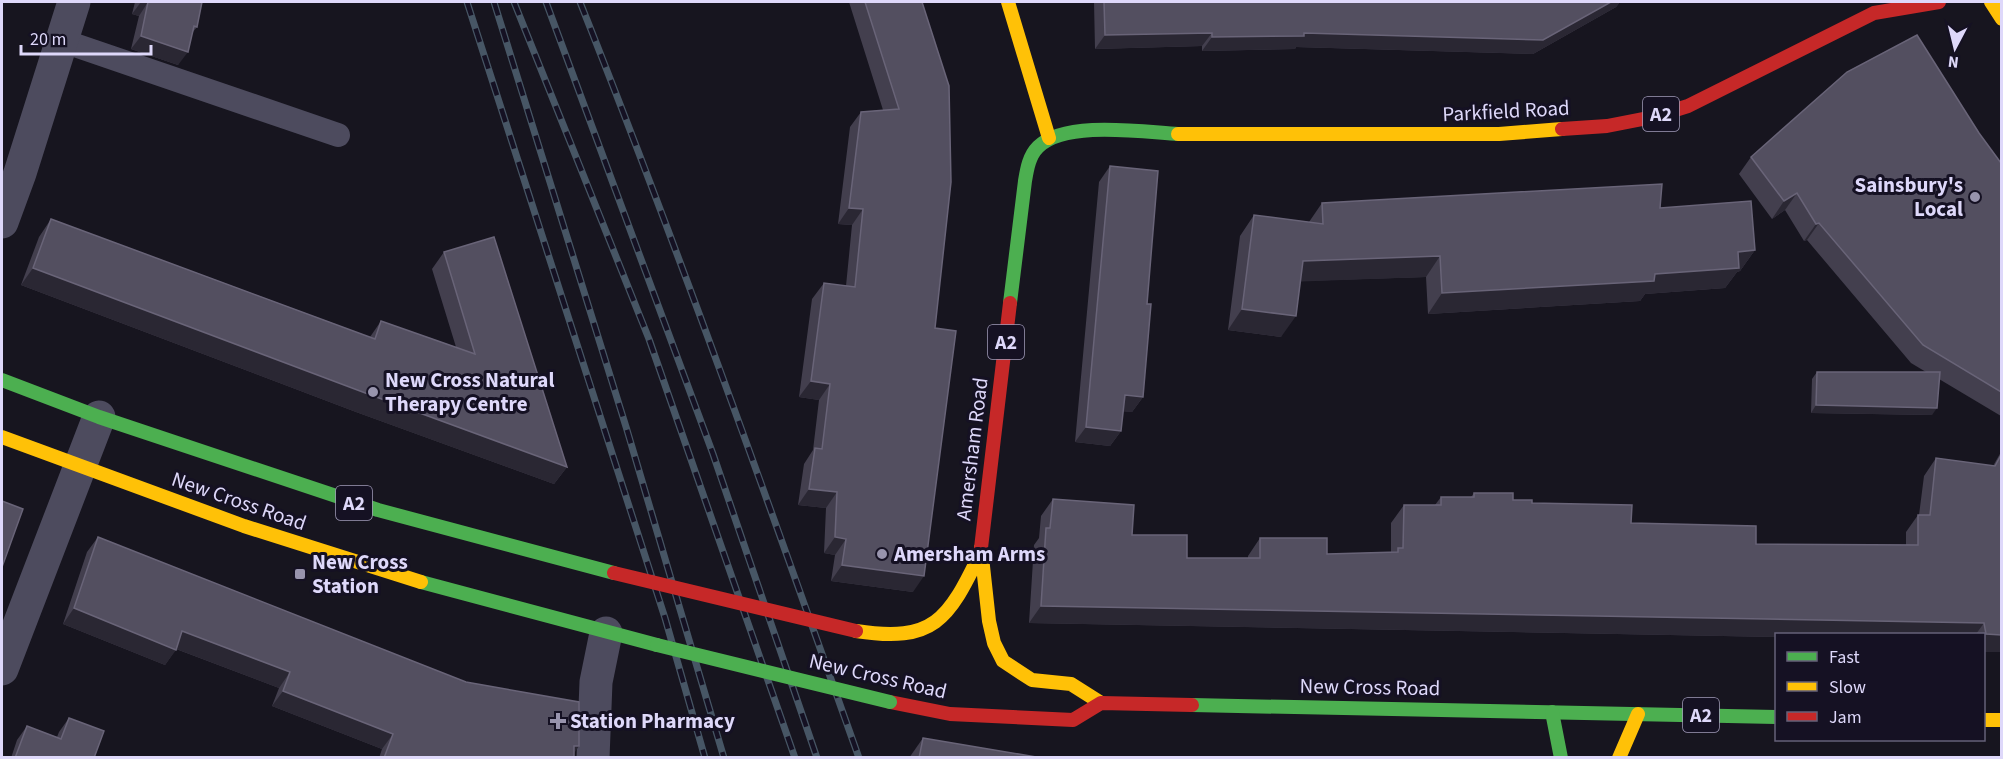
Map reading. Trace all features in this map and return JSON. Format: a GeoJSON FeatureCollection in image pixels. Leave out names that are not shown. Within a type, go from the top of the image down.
{"type":"FeatureCollection","features":[{"type":"Feature","properties":{"kind":"main road"},"geometry":{"type":"LineString","coordinates":[[1008,2],[1049,138]]}},
{"type":"Feature","properties":{"kind":"main road","name":"Parkfield Road"},"geometry":{"type":"LineString","coordinates":[[1049,138],[1072,132],[1092,131],[1208,136],[1416,135],[1499,134],[1607,126],[1688,106],[1874,14],[1939,2]]}},
{"type":"Feature","properties":{"kind":"main road"},"geometry":{"type":"LineString","coordinates":[[1991,2],[2001,19]]}},
{"type":"Feature","properties":{"kind":"main road","name":"Amersham Road"},"geometry":{"type":"LineString","coordinates":[[1049,138],[1036,148],[1026,172],[980,554],[991,632],[994,643],[1004,660],[1016,672],[1032,680],[1071,684],[1101,703]]}},
{"type":"Feature","properties":{"kind":"main road","name":"New Cross Road"},"geometry":{"type":"LineString","coordinates":[[2,380],[99,417],[378,510],[614,573],[856,631],[892,637],[911,634],[930,627],[948,614],[961,596],[980,554]]}},
{"type":"Feature","properties":{"kind":"main road","name":"New Cross Road"},"geometry":{"type":"LineString","coordinates":[[2,437],[397,577],[618,636],[890,702],[950,714],[1073,720],[1101,703],[1775,717]]}},
{"type":"Feature","properties":{"kind":"main road"},"geometry":{"type":"LineString","coordinates":[[1552,712],[1562,758]]}},
{"type":"Feature","properties":{"kind":"main road"},"geometry":{"type":"LineString","coordinates":[[1619,758],[1638,714]]}},
{"type":"Feature","properties":{"kind":"main road"},"geometry":{"type":"LineString","coordinates":[[1985,720],[2001,720]]}},
{"type":"Feature","properties":{"kind":"street"},"geometry":{"type":"LineString","coordinates":[[2,222],[20,173],[74,2]]}},
{"type":"Feature","properties":{"kind":"street"},"geometry":{"type":"LineString","coordinates":[[2,669],[99,417]]}},
{"type":"Feature","properties":{"kind":"street"},"geometry":{"type":"LineString","coordinates":[[593,758],[596,682],[618,636]]}},
{"type":"Feature","properties":{"kind":"lane"},"geometry":{"type":"LineString","coordinates":[[63,41],[338,135]]}},
{"type":"Feature","properties":{"kind":"building"},"geometry":{"type":"Polygon","coordinates":[[[148,2],[202,2],[197,27],[194,26],[188,52],[141,36],[148,2]]]}},
{"type":"Feature","properties":{"kind":"building"},"geometry":{"type":"Polygon","coordinates":[[[865,2],[922,2],[949,86],[951,182],[935,328],[956,331],[924,576],[842,565],[846,539],[835,537],[837,492],[809,489],[815,448],[822,449],[830,384],[811,381],[824,283],[855,287],[863,209],[849,208],[861,112],[899,109],[865,2]]]}},
{"type":"Feature","properties":{"kind":"building"},"geometry":{"type":"Polygon","coordinates":[[[1104,2],[1611,2],[1543,40],[1304,33],[1304,36],[1212,37],[1212,33],[1105,35],[1104,2]]]}},
{"type":"Feature","properties":{"kind":"building"},"geometry":{"type":"Polygon","coordinates":[[[1917,35],[1979,133],[2001,163],[2001,392],[1923,345],[1819,223],[1816,224],[1797,193],[1784,201],[1751,157],[1847,72],[1917,35]]]}},
{"type":"Feature","properties":{"kind":"building"},"geometry":{"type":"Polygon","coordinates":[[[1110,166],[1158,171],[1147,304],[1151,304],[1143,397],[1125,395],[1121,431],[1086,427],[1110,166]]]}},
{"type":"Feature","properties":{"kind":"building"},"geometry":{"type":"Polygon","coordinates":[[[1662,184],[1660,208],[1751,201],[1755,250],[1738,252],[1739,268],[1655,274],[1654,281],[1442,293],[1440,256],[1303,261],[1296,316],[1242,309],[1254,215],[1323,224],[1322,203],[1662,184]]]}},
{"type":"Feature","properties":{"kind":"building"},"geometry":{"type":"Polygon","coordinates":[[[51,219],[375,339],[381,321],[475,354],[444,252],[494,237],[567,467],[33,268],[51,219]]]}},
{"type":"Feature","properties":{"kind":"building"},"geometry":{"type":"Polygon","coordinates":[[[1817,372],[1940,372],[1937,408],[1816,405],[1817,372]]]}},
{"type":"Feature","properties":{"kind":"building"},"geometry":{"type":"Polygon","coordinates":[[[2001,455],[2001,635],[1986,634],[1984,623],[1041,606],[1046,528],[1050,528],[1053,499],[1134,505],[1132,535],[1187,535],[1187,558],[1260,558],[1260,538],[1327,538],[1327,554],[1398,552],[1398,548],[1403,548],[1404,505],[1441,505],[1441,497],[1474,497],[1474,493],[1513,493],[1513,500],[1532,500],[1532,503],[1632,505],[1631,523],[1756,526],[1756,544],[1918,545],[1918,515],[1930,515],[1936,458],[1995,466],[2001,455]]]}},
{"type":"Feature","properties":{"kind":"building"},"geometry":{"type":"Polygon","coordinates":[[[2,501],[23,509],[2,567],[2,501]]]}},
{"type":"Feature","properties":{"kind":"building"},"geometry":{"type":"Polygon","coordinates":[[[98,537],[466,682],[579,702],[579,746],[574,746],[574,758],[384,758],[393,734],[283,691],[290,672],[182,631],[176,650],[74,608],[98,537]]]}},
{"type":"Feature","properties":{"kind":"building"},"geometry":{"type":"Polygon","coordinates":[[[69,718],[104,731],[94,758],[15,758],[27,726],[61,739],[69,718]]]}},
{"type":"Feature","properties":{"kind":"building"},"geometry":{"type":"Polygon","coordinates":[[[923,738],[1042,758],[919,758],[923,738]]]}},
{"type":"Feature","properties":{"kind":"railway"},"geometry":{"type":"LineString","coordinates":[[467,2],[665,618],[705,758]]}},
{"type":"Feature","properties":{"kind":"railway"},"geometry":{"type":"LineString","coordinates":[[494,2],[627,430],[724,758]]}},
{"type":"Feature","properties":{"kind":"railway"},"geometry":{"type":"LineString","coordinates":[[514,2],[649,339],[795,758]]}},
{"type":"Feature","properties":{"kind":"railway"},"geometry":{"type":"LineString","coordinates":[[546,2],[713,454],[817,758]]}},
{"type":"Feature","properties":{"kind":"railway"},"geometry":{"type":"LineString","coordinates":[[580,2],[688,284],[859,758]]}},
{"type":"Feature","properties":{"kind":"traffic: fast"},"geometry":{"type":"LineString","coordinates":[[1010,303],[1026,176],[1030,159],[1038,147],[1066,133],[1085,130],[1178,134]]}},
{"type":"Feature","properties":{"kind":"traffic: fast"},"geometry":{"type":"LineString","coordinates":[[2,380],[99,417],[378,510],[614,573]]}},
{"type":"Feature","properties":{"kind":"traffic: fast"},"geometry":{"type":"LineString","coordinates":[[421,582],[657,645]]}},
{"type":"Feature","properties":{"kind":"traffic: fast"},"geometry":{"type":"LineString","coordinates":[[657,645],[890,702]]}},
{"type":"Feature","properties":{"kind":"traffic: fast"},"geometry":{"type":"LineString","coordinates":[[1192,705],[1775,717]]}},
{"type":"Feature","properties":{"kind":"traffic: fast"},"geometry":{"type":"LineString","coordinates":[[1552,712],[1561,758]]}},
{"type":"Feature","properties":{"kind":"traffic: slow"},"geometry":{"type":"LineString","coordinates":[[1008,2],[1049,138]]}},
{"type":"Feature","properties":{"kind":"traffic: slow"},"geometry":{"type":"LineString","coordinates":[[1991,2],[2002,19]]}},
{"type":"Feature","properties":{"kind":"traffic: slow"},"geometry":{"type":"LineString","coordinates":[[1178,134],[1499,134],[1562,129]]}},
{"type":"Feature","properties":{"kind":"traffic: slow"},"geometry":{"type":"LineString","coordinates":[[2,437],[244,526],[421,582]]}},
{"type":"Feature","properties":{"kind":"traffic: slow"},"geometry":{"type":"LineString","coordinates":[[981,548],[989,621],[994,643],[1003,661],[1032,680],[1071,684],[1101,703]]}},
{"type":"Feature","properties":{"kind":"traffic: slow"},"geometry":{"type":"LineString","coordinates":[[856,631],[882,634],[904,633],[921,629],[935,622],[958,596],[980,554]]}},
{"type":"Feature","properties":{"kind":"traffic: slow"},"geometry":{"type":"LineString","coordinates":[[1619,758],[1638,714]]}},
{"type":"Feature","properties":{"kind":"traffic: slow"},"geometry":{"type":"LineString","coordinates":[[1985,720],[2002,720]]}},
{"type":"Feature","properties":{"kind":"traffic: jam"},"geometry":{"type":"LineString","coordinates":[[1562,129],[1607,126],[1653,117],[1688,106],[1874,13],[1939,2]]}},
{"type":"Feature","properties":{"kind":"traffic: jam"},"geometry":{"type":"LineString","coordinates":[[981,548],[1010,303]]}},
{"type":"Feature","properties":{"kind":"traffic: jam"},"geometry":{"type":"LineString","coordinates":[[614,573],[856,631]]}},
{"type":"Feature","properties":{"kind":"traffic: jam"},"geometry":{"type":"LineString","coordinates":[[890,702],[950,714],[1073,720],[1101,703],[1192,705]]}},
{"type":"Feature","properties":{"kind":"place","name":"Sainsbury's Local"},"geometry":{"type":"Point","coordinates":[1975,197]}},
{"type":"Feature","properties":{"kind":"place","name":"New Cross Natural Therapy Centre"},"geometry":{"type":"Point","coordinates":[373,392]}},
{"type":"Feature","properties":{"kind":"place","name":"Amersham Arms"},"geometry":{"type":"Point","coordinates":[882,554]}},
{"type":"Feature","properties":{"kind":"place","name":"New Cross Station"},"geometry":{"type":"Point","coordinates":[300,574]}},
{"type":"Feature","properties":{"kind":"place","name":"Station Pharmacy"},"geometry":{"type":"Point","coordinates":[558,721]}}]}
